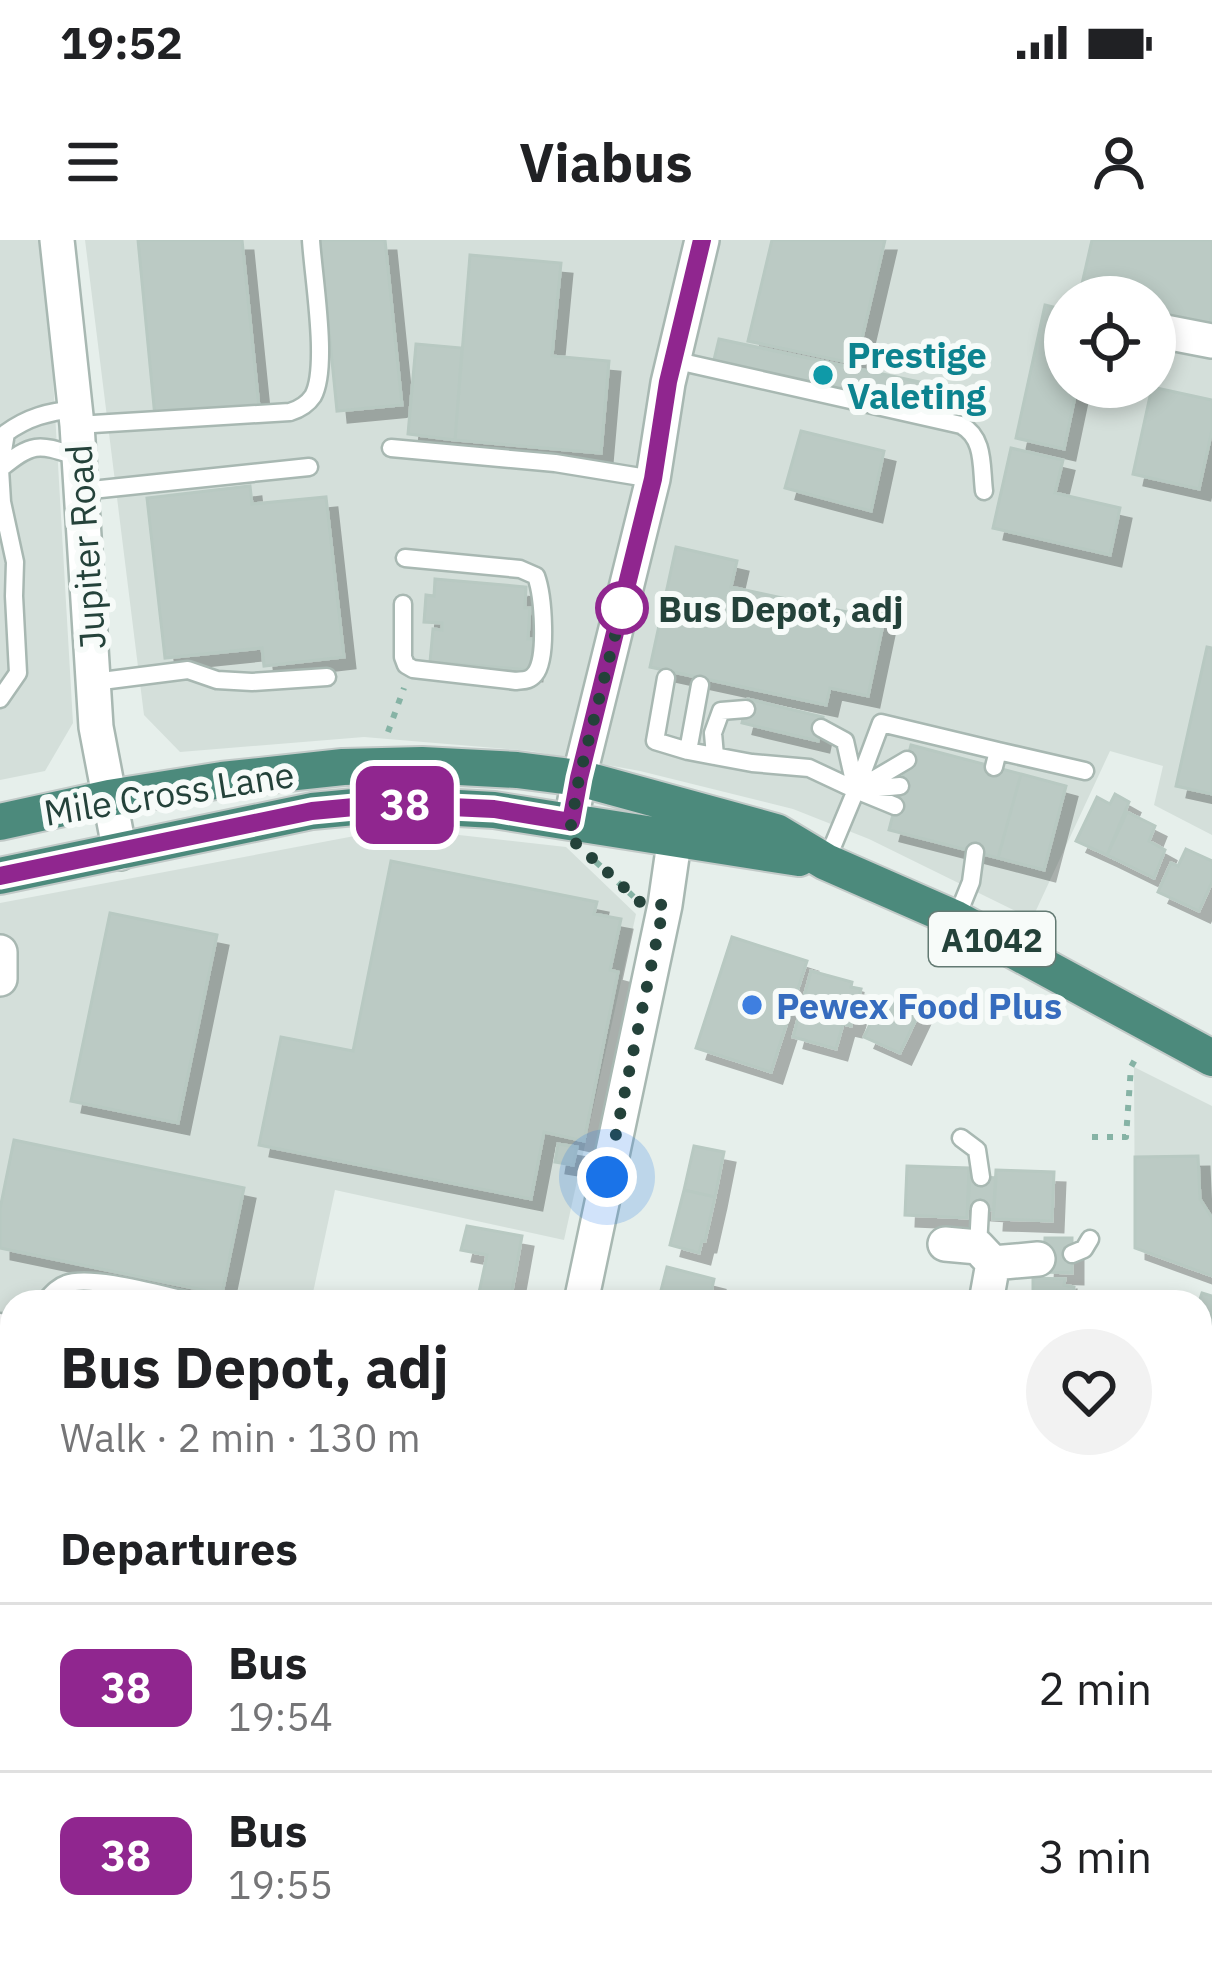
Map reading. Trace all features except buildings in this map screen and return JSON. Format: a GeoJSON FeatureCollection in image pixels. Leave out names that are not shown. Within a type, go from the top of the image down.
{"type":"FeatureCollection","features":[{"type":"Feature","properties":{"kind":"highway","name":"Mile Cross Lane"},"geometry":{"type":"LineString","coordinates":[[0,823],[110,798],[343,767],[460,767],[579,778],[677,822]]}},
{"type":"Feature","properties":{"kind":"highway","name":"Mile Cross Lane"},"geometry":{"type":"LineString","coordinates":[[0,876],[312,811],[386,804],[494,809],[571,822],[677,822],[776,832],[826,862],[956,919],[1212,1058]]}},
{"type":"Feature","properties":{"kind":"street","name":"Jupiter Road"},"geometry":{"type":"LineString","coordinates":[[57,240],[78,445],[96,727],[120,853]]}},
{"type":"Feature","properties":{"kind":"street"},"geometry":{"type":"LineString","coordinates":[[571,822],[653,479],[673,360],[702,240]]}},
{"type":"Feature","properties":{"kind":"street"},"geometry":{"type":"LineString","coordinates":[[1176,335],[1212,341]]}},
{"type":"Feature","properties":{"kind":"street"},"geometry":{"type":"LineString","coordinates":[[584,1290],[677,822]]}},
{"type":"Feature","properties":{"kind":"street"},"geometry":{"type":"LineString","coordinates":[[0,952],[0,979]]}},
{"type":"Feature","properties":{"kind":"street"},"geometry":{"type":"LineString","coordinates":[[983,1290],[972,1251],[1041,1258]]}},
{"type":"Feature","properties":{"kind":"lane"},"geometry":{"type":"LineString","coordinates":[[0,470],[25,449],[78,445],[302,408],[311,399],[321,368],[310,240]]}},
{"type":"Feature","properties":{"kind":"lane"},"geometry":{"type":"LineString","coordinates":[[673,360],[962,425],[974,432],[979,443],[984,490]]}},
{"type":"Feature","properties":{"kind":"lane"},"geometry":{"type":"LineString","coordinates":[[0,699],[18,673],[7,610],[15,562],[2,502],[5,433],[26,419],[50,412],[78,445],[309,467]]}},
{"type":"Feature","properties":{"kind":"lane"},"geometry":{"type":"LineString","coordinates":[[391,448],[555,463],[653,479]]}},
{"type":"Feature","properties":{"kind":"lane"},"geometry":{"type":"LineString","coordinates":[[403,604],[403,657],[413,669],[516,681],[526,680],[538,669],[544,607],[536,576],[520,568],[405,559]]}},
{"type":"Feature","properties":{"kind":"lane"},"geometry":{"type":"LineString","coordinates":[[94,682],[188,670],[218,680],[252,682],[327,677]]}},
{"type":"Feature","properties":{"kind":"lane"},"geometry":{"type":"LineString","coordinates":[[666,678],[655,740],[752,763],[809,768],[895,806]]}},
{"type":"Feature","properties":{"kind":"lane"},"geometry":{"type":"LineString","coordinates":[[688,751],[700,685]]}},
{"type":"Feature","properties":{"kind":"lane"},"geometry":{"type":"LineString","coordinates":[[715,755],[712,733],[721,711],[746,709]]}},
{"type":"Feature","properties":{"kind":"lane"},"geometry":{"type":"LineString","coordinates":[[826,862],[881,723],[996,759],[1085,771]]}},
{"type":"Feature","properties":{"kind":"lane"},"geometry":{"type":"LineString","coordinates":[[821,728],[844,741],[856,790]]}},
{"type":"Feature","properties":{"kind":"lane"},"geometry":{"type":"LineString","coordinates":[[856,790],[907,760]]}},
{"type":"Feature","properties":{"kind":"lane"},"geometry":{"type":"LineString","coordinates":[[856,790],[901,786]]}},
{"type":"Feature","properties":{"kind":"lane"},"geometry":{"type":"LineString","coordinates":[[956,919],[975,852]]}},
{"type":"Feature","properties":{"kind":"lane"},"geometry":{"type":"LineString","coordinates":[[962,1138],[976,1150],[981,1177]]}},
{"type":"Feature","properties":{"kind":"lane"},"geometry":{"type":"LineString","coordinates":[[972,1251],[980,1209]]}},
{"type":"Feature","properties":{"kind":"lane"},"geometry":{"type":"LineString","coordinates":[[1072,1254],[1084,1249],[1090,1239]]}},
{"type":"Feature","properties":{"kind":"lane"},"geometry":{"type":"LineString","coordinates":[[56,1290],[77,1281],[127,1290]]}},
{"type":"Feature","properties":{"kind":"path"},"geometry":{"type":"LineString","coordinates":[[387,736],[406,682]]}},
{"type":"Feature","properties":{"kind":"path"},"geometry":{"type":"LineString","coordinates":[[571,822],[569,837],[640,902],[664,905]]}},
{"type":"Feature","properties":{"kind":"path"},"geometry":{"type":"LineString","coordinates":[[1092,1137],[1126,1137],[1131,1067],[1153,1026]]}},
{"type":"Feature","properties":{"kind":"shaded area"},"geometry":{"type":"Polygon","coordinates":[[[0,240],[45,240],[73,723],[45,771],[0,780],[0,240]]]}},
{"type":"Feature","properties":{"kind":"shaded area"},"geometry":{"type":"Polygon","coordinates":[[[85,240],[1212,240],[1212,835],[1154,805],[1163,766],[1110,751],[1032,919],[869,839],[793,809],[640,771],[531,751],[364,737],[180,752],[144,715],[85,240]]]}},
{"type":"Feature","properties":{"kind":"shaded area"},"geometry":{"type":"Polygon","coordinates":[[[397,828],[566,847],[636,914],[564,1240],[335,1190],[314,1290],[0,1290],[0,903],[397,828]]]}},
{"type":"Feature","properties":{"kind":"shaded area"},"geometry":{"type":"Polygon","coordinates":[[[1134,1067],[1212,1106],[1212,1276],[1135,1248],[1134,1067]]]}},
{"type":"Feature","properties":{"kind":"bus line","name":"38"},"geometry":{"type":"LineString","coordinates":[[0,876],[312,811],[386,804],[494,809],[571,822],[653,479],[668,382],[702,240]]}},
{"type":"Feature","properties":{"kind":"place","name":"Prestige Valeting"},"geometry":{"type":"Point","coordinates":[823,375]}},
{"type":"Feature","properties":{"kind":"place","name":"Bus Depot, adj"},"geometry":{"type":"Point","coordinates":[622,608]}},
{"type":"Feature","properties":{"kind":"place","name":"Pewex Food Plus"},"geometry":{"type":"Point","coordinates":[752,1005]}},
{"type":"Feature","properties":{"kind":"route"},"geometry":{"type":"LineString","coordinates":[[607,1177],[664,905],[640,902],[569,837],[622,608]]}}]}
